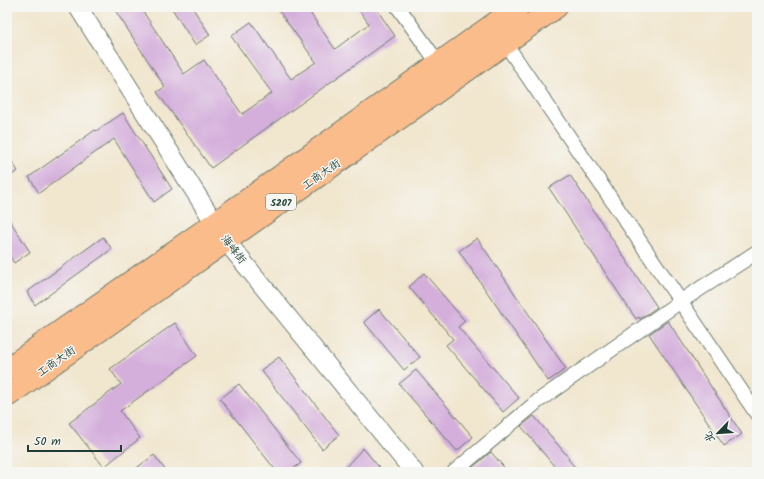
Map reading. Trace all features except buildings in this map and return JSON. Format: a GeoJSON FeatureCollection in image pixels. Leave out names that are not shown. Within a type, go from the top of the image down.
{"type":"FeatureCollection","features":[{"type":"Feature","properties":{"kind":"main road","name":"工商大街"},"geometry":{"type":"LineString","coordinates":[[7,396],[221,232],[438,62],[518,7]]}},
{"type":"Feature","properties":{"kind":"main road","name":"工商大街"},"geometry":{"type":"LineString","coordinates":[[7,369],[221,232],[505,43],[556,7]]}},
{"type":"Feature","properties":{"kind":"street"},"geometry":{"type":"LineString","coordinates":[[398,7],[438,62]]}},
{"type":"Feature","properties":{"kind":"street","name":"海峰街"},"geometry":{"type":"LineString","coordinates":[[80,8],[221,232],[414,472]]}},
{"type":"Feature","properties":{"kind":"street"},"geometry":{"type":"LineString","coordinates":[[492,25],[757,414]]}},
{"type":"Feature","properties":{"kind":"street"},"geometry":{"type":"LineString","coordinates":[[454,472],[538,401],[681,301],[757,252]]}}]}
